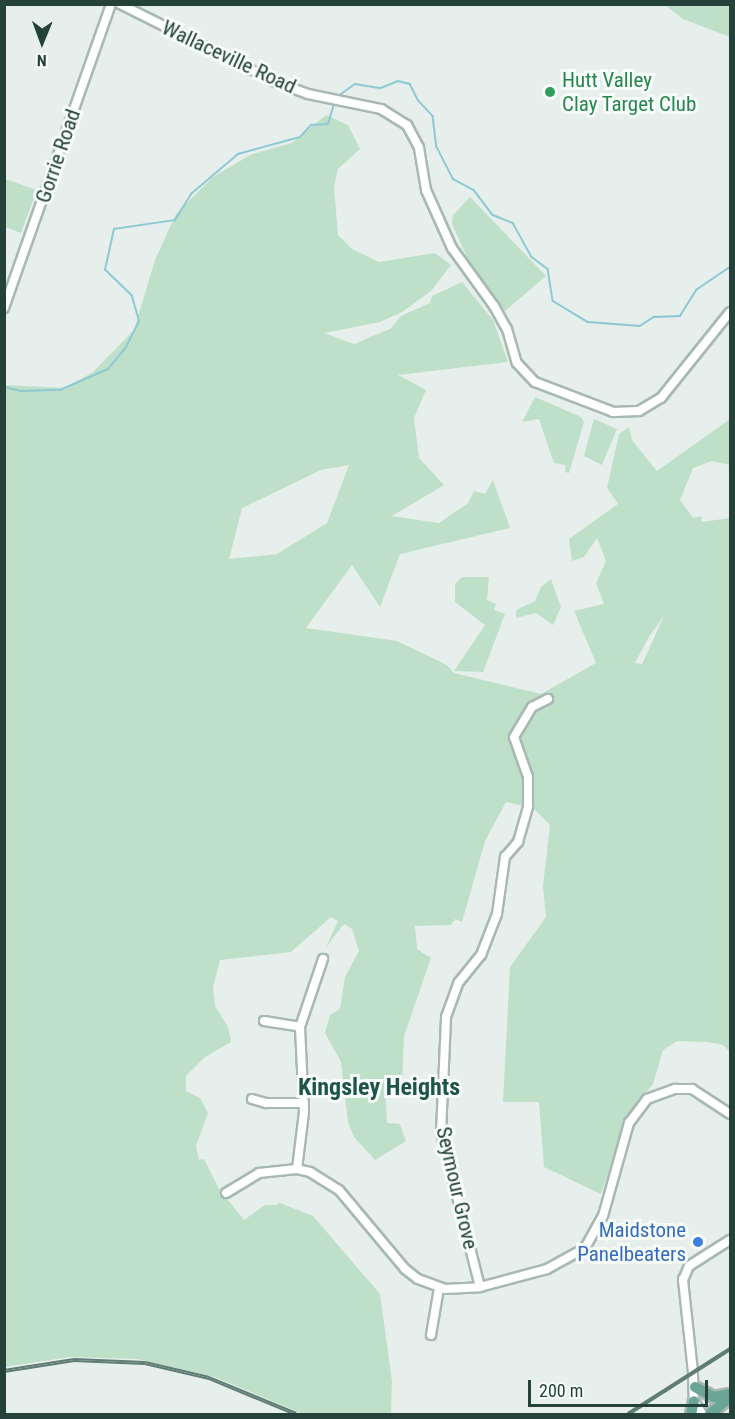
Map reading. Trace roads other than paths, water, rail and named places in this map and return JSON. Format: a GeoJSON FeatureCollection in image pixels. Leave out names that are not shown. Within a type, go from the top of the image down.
{"type":"FeatureCollection","features":[{"type":"Feature","properties":{"kind":"main road"},"geometry":{"type":"LineString","coordinates":[[694,1385],[709,1396],[730,1396]]}},
{"type":"Feature","properties":{"kind":"main road"},"geometry":{"type":"LineString","coordinates":[[691,1414],[694,1385]]}},
{"type":"Feature","properties":{"kind":"main road"},"geometry":{"type":"LineString","coordinates":[[710,1414],[730,1396]]}},
{"type":"Feature","properties":{"kind":"street","name":"Gorrie Road"},"geometry":{"type":"LineString","coordinates":[[4,308],[111,4]]}},
{"type":"Feature","properties":{"kind":"street","name":"Wallaceville Road"},"geometry":{"type":"LineString","coordinates":[[120,4],[278,83],[330,99],[381,109],[400,119],[412,131],[426,190],[452,248],[494,306],[507,329],[517,363],[535,382],[613,412],[639,411],[661,398],[730,312]]}},
{"type":"Feature","properties":{"kind":"street","name":"Seymour Grove"},"geometry":{"type":"LineString","coordinates":[[480,1287],[447,1166],[441,1122],[448,1008],[468,967],[482,955],[497,914],[505,857],[518,842],[529,799],[525,768],[513,737],[532,707],[548,699]]}},
{"type":"Feature","properties":{"kind":"street"},"geometry":{"type":"LineString","coordinates":[[297,1169],[304,1103],[300,1027],[323,958]]}},
{"type":"Feature","properties":{"kind":"street"},"geometry":{"type":"LineString","coordinates":[[264,1021],[300,1027]]}},
{"type":"Feature","properties":{"kind":"street"},"geometry":{"type":"LineString","coordinates":[[226,1193],[259,1173],[297,1169],[320,1176],[337,1188],[405,1269],[439,1288],[480,1287],[548,1269],[585,1248],[603,1216],[629,1123],[647,1099],[675,1089],[692,1089],[730,1114]]}},
{"type":"Feature","properties":{"kind":"street"},"geometry":{"type":"LineString","coordinates":[[252,1099],[304,1103]]}},
{"type":"Feature","properties":{"kind":"street"},"geometry":{"type":"LineString","coordinates":[[702,1414],[694,1385],[683,1280],[689,1266],[730,1240]]}},
{"type":"Feature","properties":{"kind":"street"},"geometry":{"type":"LineString","coordinates":[[431,1335],[439,1288]]}},
{"type":"Feature","properties":{"kind":"street"},"geometry":{"type":"LineString","coordinates":[[694,1385],[710,1414]]}},
{"type":"Feature","properties":{"kind":"waterway"},"geometry":{"type":"LineString","coordinates":[[337,97],[355,84],[381,88],[398,81],[410,84],[418,100],[433,116],[437,147],[453,179],[474,190],[493,215],[513,223],[532,257],[548,269],[553,301],[588,322],[640,326],[654,317],[680,316],[696,290],[730,267]]}},
{"type":"Feature","properties":{"kind":"waterway"},"geometry":{"type":"LineString","coordinates":[[4,387],[22,391],[60,390],[108,369],[125,349],[139,321],[132,296],[105,270],[114,229],[175,220],[191,194],[238,154],[300,137],[311,125],[328,124],[334,104]]}},
{"type":"Feature","properties":{"kind":"railway"},"geometry":{"type":"LineString","coordinates":[[628,1414],[730,1349]]}},
{"type":"Feature","properties":{"kind":"railway"},"geometry":{"type":"LineString","coordinates":[[4,1371],[74,1360],[145,1363],[209,1378],[296,1414]]}},
{"type":"Feature","properties":{"kind":"place","name":"Hutt Valley Clay Target Club"},"geometry":{"type":"Point","coordinates":[550,92]}},
{"type":"Feature","properties":{"kind":"place","name":"Maidstone Panelbeaters"},"geometry":{"type":"Point","coordinates":[698,1242]}},
{"type":"Feature","properties":{"kind":"district","name":"Kingsley Heights"},"geometry":{"type":"Point","coordinates":[379,1088]}}]}
